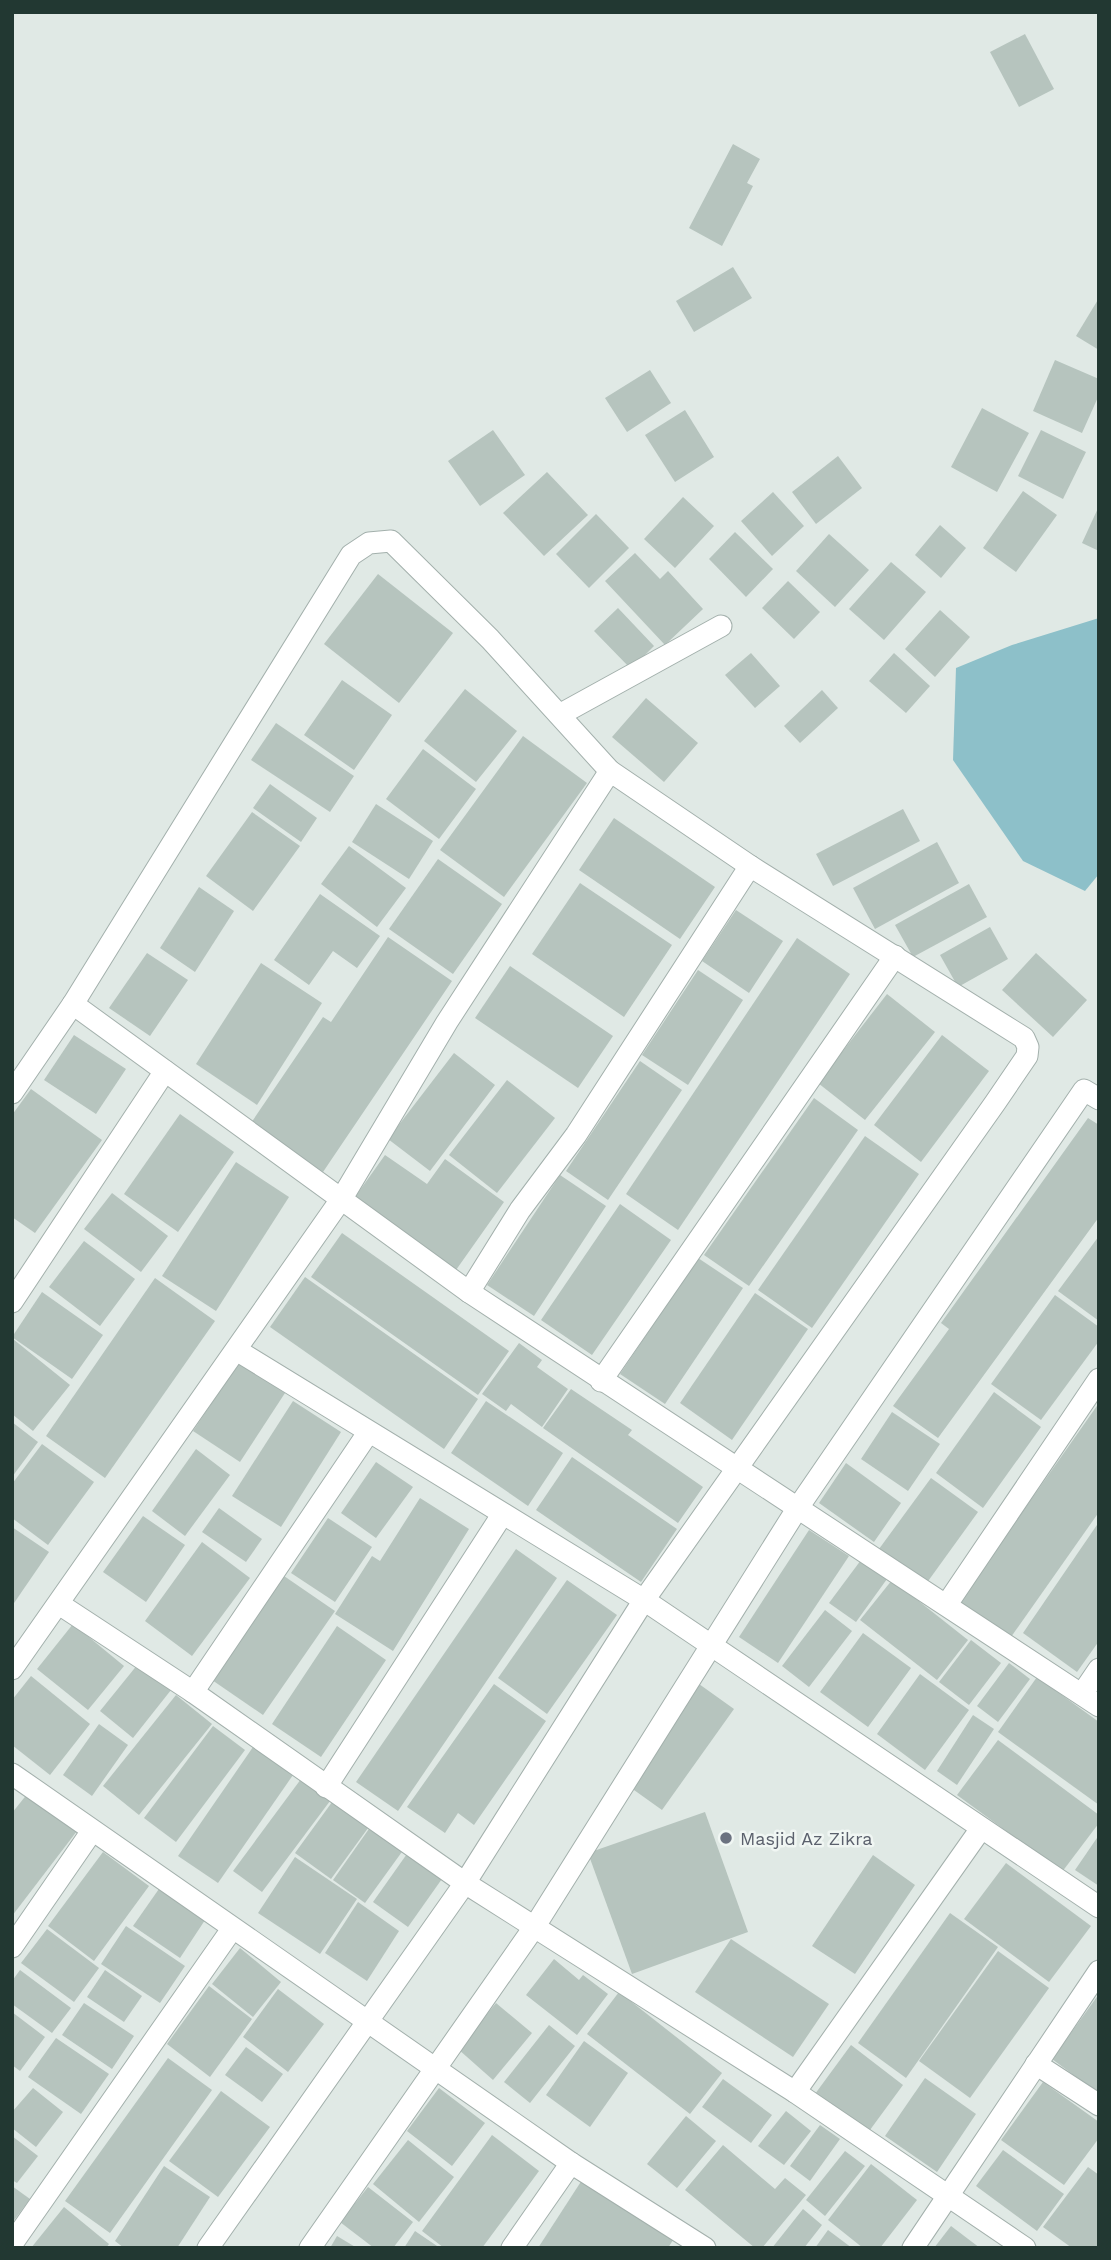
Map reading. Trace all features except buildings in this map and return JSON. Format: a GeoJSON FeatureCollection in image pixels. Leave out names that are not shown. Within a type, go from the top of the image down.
{"type":"FeatureCollection","features":[{"type":"Feature","properties":{"kind":"street"},"geometry":{"type":"LineString","coordinates":[[12,1093],[73,1004],[351,555],[369,543],[391,541],[561,714],[610,771],[750,866],[1024,1038],[1028,1047],[1027,1056],[644,1600],[465,1882],[208,2248]]}},
{"type":"Feature","properties":{"kind":"street"},"geometry":{"type":"LineString","coordinates":[[561,714],[721,626]]}},
{"type":"Feature","properties":{"kind":"street"},"geometry":{"type":"LineString","coordinates":[[12,1669],[238,1351],[342,1198],[447,1022],[610,771]]}},
{"type":"Feature","properties":{"kind":"street"},"geometry":{"type":"LineString","coordinates":[[469,1292],[520,1210],[576,1135],[750,866]]}},
{"type":"Feature","properties":{"kind":"street"},"geometry":{"type":"LineString","coordinates":[[601,1381],[895,956]]}},
{"type":"Feature","properties":{"kind":"street"},"geometry":{"type":"LineString","coordinates":[[73,1004],[469,1292],[1091,1700],[1099,1669]]}},
{"type":"Feature","properties":{"kind":"street"},"geometry":{"type":"LineString","coordinates":[[12,1302],[165,1071]]}},
{"type":"Feature","properties":{"kind":"street"},"geometry":{"type":"LineString","coordinates":[[310,2248],[535,1926],[797,1509],[1084,1090],[1099,1099]]}},
{"type":"Feature","properties":{"kind":"street"},"geometry":{"type":"LineString","coordinates":[[238,1351],[644,1600],[980,1830],[1099,1907]]}},
{"type":"Feature","properties":{"kind":"street"},"geometry":{"type":"LineString","coordinates":[[947,1604],[1099,1379]]}},
{"type":"Feature","properties":{"kind":"street"},"geometry":{"type":"LineString","coordinates":[[193,1692],[368,1433]]}},
{"type":"Feature","properties":{"kind":"street"},"geometry":{"type":"LineString","coordinates":[[327,1787],[502,1515]]}},
{"type":"Feature","properties":{"kind":"street"},"geometry":{"type":"LineString","coordinates":[[59,1604],[193,1692],[465,1882],[795,2092],[1025,2248]]}},
{"type":"Feature","properties":{"kind":"street"},"geometry":{"type":"LineString","coordinates":[[12,1774],[571,2163],[705,2248]]}},
{"type":"Feature","properties":{"kind":"street"},"geometry":{"type":"LineString","coordinates":[[795,2092],[980,1830]]}},
{"type":"Feature","properties":{"kind":"street"},"geometry":{"type":"LineString","coordinates":[[12,1947],[92,1831]]}},
{"type":"Feature","properties":{"kind":"street"},"geometry":{"type":"LineString","coordinates":[[12,2244],[232,1928]]}},
{"type":"Feature","properties":{"kind":"street"},"geometry":{"type":"LineString","coordinates":[[913,2248],[1099,1971]]}},
{"type":"Feature","properties":{"kind":"street"},"geometry":{"type":"LineString","coordinates":[[1036,2064],[1099,2105]]}},
{"type":"Feature","properties":{"kind":"street"},"geometry":{"type":"LineString","coordinates":[[512,2248],[571,2163]]}},
{"type":"Feature","properties":{"kind":"water"},"geometry":{"type":"Polygon","coordinates":[[[1099,618],[1099,874],[1085,891],[1023,861],[953,760],[956,668],[1012,645],[1099,618]]]}},
{"type":"Feature","properties":{"kind":"place","name":"Masjid Az Zikra"},"geometry":{"type":"Point","coordinates":[726,1838]}}]}
